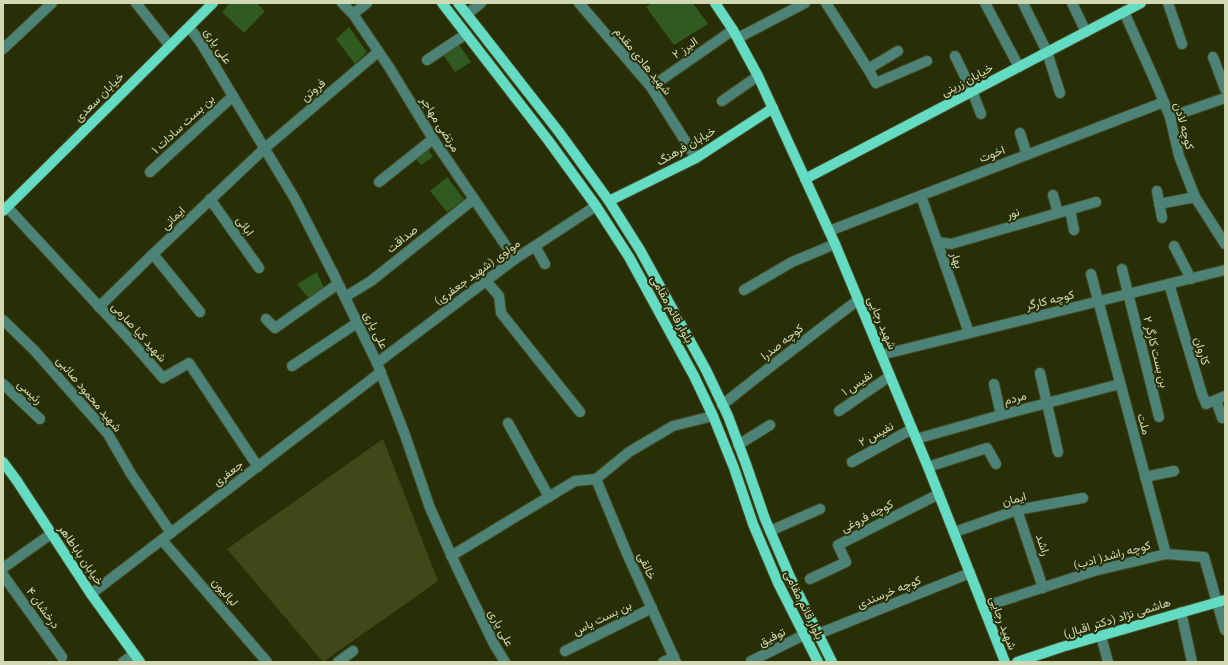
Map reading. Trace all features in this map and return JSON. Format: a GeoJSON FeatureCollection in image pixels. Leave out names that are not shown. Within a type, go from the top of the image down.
{"type":"FeatureCollection","features":[{"type":"Feature","properties":{"kind":"main road","name":"خیابان سعدی"},"geometry":{"type":"LineString","coordinates":[[5,209],[213,3]]}},
{"type":"Feature","properties":{"kind":"main road","name":"بلوار قائم مقامی"},"geometry":{"type":"LineString","coordinates":[[442,3],[536,124],[596,206],[633,263],[694,376],[713,416],[734,468],[753,524],[778,583],[818,662]]}},
{"type":"Feature","properties":{"kind":"main road","name":"بلوار قائم مقامی"},"geometry":{"type":"LineString","coordinates":[[458,3],[545,115],[609,201],[640,250],[706,370],[746,464],[770,531],[790,577],[832,662]]}},
{"type":"Feature","properties":{"kind":"main road","name":"شهید رجایی"},"geometry":{"type":"LineString","coordinates":[[715,3],[735,34],[758,76],[836,244],[955,532],[1005,662]]}},
{"type":"Feature","properties":{"kind":"main road","name":"خیابان زرینی"},"geometry":{"type":"LineString","coordinates":[[805,179],[1141,3]]}},
{"type":"Feature","properties":{"kind":"main road","name":"خیابان فرهنگ"},"geometry":{"type":"LineString","coordinates":[[609,201],[696,158],[773,108]]}},
{"type":"Feature","properties":{"kind":"main road"},"geometry":{"type":"LineString","coordinates":[[536,124],[545,115]]}},
{"type":"Feature","properties":{"kind":"main road","name":"خیابان باباطاهر"},"geometry":{"type":"LineString","coordinates":[[3,462],[91,594],[137,658]]}},
{"type":"Feature","properties":{"kind":"main road"},"geometry":{"type":"LineString","coordinates":[[734,468],[746,464]]}},
{"type":"Feature","properties":{"kind":"main road","name":"هاشمی نژاد (دکتر اقبال)"},"geometry":{"type":"LineString","coordinates":[[1017,662],[1221,601]]}},
{"type":"Feature","properties":{"kind":"street"},"geometry":{"type":"LineString","coordinates":[[3,49],[52,3]]}},
{"type":"Feature","properties":{"kind":"street"},"geometry":{"type":"LineString","coordinates":[[136,3],[170,46]]}},
{"type":"Feature","properties":{"kind":"street","name":"مرتضی مهاجر"},"geometry":{"type":"LineString","coordinates":[[342,3],[353,14],[389,67],[432,139],[515,259]]}},
{"type":"Feature","properties":{"kind":"street"},"geometry":{"type":"LineString","coordinates":[[353,14],[367,3]]}},
{"type":"Feature","properties":{"kind":"street"},"geometry":{"type":"LineString","coordinates":[[467,14],[482,3]]}},
{"type":"Feature","properties":{"kind":"street","name":"شهید هادی مقدم"},"geometry":{"type":"LineString","coordinates":[[579,3],[651,87],[696,158]]}},
{"type":"Feature","properties":{"kind":"street","name":"البرز ۲"},"geometry":{"type":"LineString","coordinates":[[651,87],[735,34],[805,3]]}},
{"type":"Feature","properties":{"kind":"street"},"geometry":{"type":"LineString","coordinates":[[826,3],[876,83],[927,62]]}},
{"type":"Feature","properties":{"kind":"street"},"geometry":{"type":"LineString","coordinates":[[985,3],[1019,67]]}},
{"type":"Feature","properties":{"kind":"street"},"geometry":{"type":"LineString","coordinates":[[1023,3],[1047,52],[1060,92]]}},
{"type":"Feature","properties":{"kind":"street"},"geometry":{"type":"LineString","coordinates":[[1072,3],[1086,32]]}},
{"type":"Feature","properties":{"kind":"street"},"geometry":{"type":"LineString","coordinates":[[1168,3],[1182,44]]}},
{"type":"Feature","properties":{"kind":"street","name":"کوچه لادن"},"geometry":{"type":"LineString","coordinates":[[1124,12],[1170,117],[1179,156],[1195,197],[1225,244]]}},
{"type":"Feature","properties":{"kind":"street","name":"علی یاری"},"geometry":{"type":"LineString","coordinates":[[189,27],[201,43],[295,199],[345,297],[377,362],[430,508],[451,556],[494,644],[505,662]]}},
{"type":"Feature","properties":{"kind":"street"},"geometry":{"type":"LineString","coordinates":[[426,60],[466,34]]}},
{"type":"Feature","properties":{"kind":"street"},"geometry":{"type":"LineString","coordinates":[[868,69],[898,51]]}},
{"type":"Feature","properties":{"kind":"street","name":"فروتن"},"geometry":{"type":"LineString","coordinates":[[265,148],[378,52]]}},
{"type":"Feature","properties":{"kind":"street"},"geometry":{"type":"LineString","coordinates":[[955,56],[981,114]]}},
{"type":"Feature","properties":{"kind":"street"},"geometry":{"type":"LineString","coordinates":[[1213,57],[1225,89]]}},
{"type":"Feature","properties":{"kind":"street"},"geometry":{"type":"LineString","coordinates":[[722,101],[758,76]]}},
{"type":"Feature","properties":{"kind":"street","name":"بن بست سادات ۱"},"geometry":{"type":"LineString","coordinates":[[150,172],[233,96]]}},
{"type":"Feature","properties":{"kind":"street"},"geometry":{"type":"LineString","coordinates":[[1170,117],[1225,98]]}},
{"type":"Feature","properties":{"kind":"street","name":"اخوت"},"geometry":{"type":"LineString","coordinates":[[829,231],[1164,102]]}},
{"type":"Feature","properties":{"kind":"street"},"geometry":{"type":"LineString","coordinates":[[1020,133],[1027,154]]}},
{"type":"Feature","properties":{"kind":"street"},"geometry":{"type":"LineString","coordinates":[[379,182],[432,139]]}},
{"type":"Feature","properties":{"kind":"street","name":"ایمانی"},"geometry":{"type":"LineString","coordinates":[[100,307],[210,199],[265,148]]}},
{"type":"Feature","properties":{"kind":"street"},"geometry":{"type":"LineString","coordinates":[[1157,191],[1162,218]]}},
{"type":"Feature","properties":{"kind":"street"},"geometry":{"type":"LineString","coordinates":[[1053,194],[1058,214]]}},
{"type":"Feature","properties":{"kind":"street","name":"بهار"},"geometry":{"type":"LineString","coordinates":[[920,196],[969,333]]}},
{"type":"Feature","properties":{"kind":"street"},"geometry":{"type":"LineString","coordinates":[[1160,204],[1195,197]]}},
{"type":"Feature","properties":{"kind":"street","name":"ابائی"},"geometry":{"type":"LineString","coordinates":[[210,199],[259,268]]}},
{"type":"Feature","properties":{"kind":"street","name":"صداقت"},"geometry":{"type":"LineString","coordinates":[[345,297],[371,281],[474,199]]}},
{"type":"Feature","properties":{"kind":"street","name":"نور"},"geometry":{"type":"LineString","coordinates":[[937,242],[951,244],[1096,202]]}},
{"type":"Feature","properties":{"kind":"street","name":"مولوی (شهید جعفری)"},"geometry":{"type":"LineString","coordinates":[[377,362],[515,259],[596,206]]}},
{"type":"Feature","properties":{"kind":"street","name":"شهید کیا صارمی"},"geometry":{"type":"LineString","coordinates":[[5,209],[100,307],[163,378],[189,363],[258,467]]}},
{"type":"Feature","properties":{"kind":"street"},"geometry":{"type":"LineString","coordinates":[[1070,210],[1074,230]]}},
{"type":"Feature","properties":{"kind":"street"},"geometry":{"type":"LineString","coordinates":[[744,290],[792,262],[836,244]]}},
{"type":"Feature","properties":{"kind":"street"},"geometry":{"type":"LineString","coordinates":[[535,246],[545,264]]}},
{"type":"Feature","properties":{"kind":"street"},"geometry":{"type":"LineString","coordinates":[[1174,246],[1191,279]]}},
{"type":"Feature","properties":{"kind":"street"},"geometry":{"type":"LineString","coordinates":[[153,254],[200,312]]}},
{"type":"Feature","properties":{"kind":"street","name":"بن بست کارگر ۲"},"geometry":{"type":"LineString","coordinates":[[1122,269],[1159,417]]}},
{"type":"Feature","properties":{"kind":"street","name":"کوچه کارگر"},"geometry":{"type":"LineString","coordinates":[[881,355],[1225,270]]}},
{"type":"Feature","properties":{"kind":"street","name":"ملت"},"geometry":{"type":"LineString","coordinates":[[1091,274],[1166,554]]}},
{"type":"Feature","properties":{"kind":"street"},"geometry":{"type":"LineString","coordinates":[[486,281],[499,296],[501,312],[580,412]]}},
{"type":"Feature","properties":{"kind":"street"},"geometry":{"type":"LineString","coordinates":[[266,319],[275,328],[338,284]]}},
{"type":"Feature","properties":{"kind":"street","name":"کاروان"},"geometry":{"type":"LineString","coordinates":[[1169,284],[1206,404],[1220,398]]}},
{"type":"Feature","properties":{"kind":"street","name":"کوچه صدرا"},"geometry":{"type":"LineString","coordinates":[[722,405],[858,300]]}},
{"type":"Feature","properties":{"kind":"street","name":"شهید محمود صائبی"},"geometry":{"type":"LineString","coordinates":[[3,320],[34,350],[108,434],[131,474],[171,533]]}},
{"type":"Feature","properties":{"kind":"street"},"geometry":{"type":"LineString","coordinates":[[292,366],[357,323]]}},
{"type":"Feature","properties":{"kind":"street","name":"جعفری"},"geometry":{"type":"LineString","coordinates":[[91,594],[381,372]]}},
{"type":"Feature","properties":{"kind":"street"},"geometry":{"type":"LineString","coordinates":[[1040,373],[1058,452]]}},
{"type":"Feature","properties":{"kind":"street","name":"نفیس ‍۱"},"geometry":{"type":"LineString","coordinates":[[839,411],[890,376]]}},
{"type":"Feature","properties":{"kind":"street","name":"رئیسی"},"geometry":{"type":"LineString","coordinates":[[3,384],[40,419]]}},
{"type":"Feature","properties":{"kind":"street"},"geometry":{"type":"LineString","coordinates":[[994,384],[1002,415]]}},
{"type":"Feature","properties":{"kind":"street","name":"مردم"},"geometry":{"type":"LineString","coordinates":[[916,439],[1120,384]]}},
{"type":"Feature","properties":{"kind":"street"},"geometry":{"type":"LineString","coordinates":[[1220,398],[1222,418]]}},
{"type":"Feature","properties":{"kind":"street"},"geometry":{"type":"LineString","coordinates":[[451,556],[575,481],[596,479],[629,452],[673,426],[713,416]]}},
{"type":"Feature","properties":{"kind":"street"},"geometry":{"type":"LineString","coordinates":[[508,423],[548,497]]}},
{"type":"Feature","properties":{"kind":"street"},"geometry":{"type":"LineString","coordinates":[[738,445],[770,425]]}},
{"type":"Feature","properties":{"kind":"street","name":"نفیس ۲"},"geometry":{"type":"LineString","coordinates":[[852,462],[912,429]]}},
{"type":"Feature","properties":{"kind":"street"},"geometry":{"type":"LineString","coordinates":[[928,466],[986,448],[996,464]]}},
{"type":"Feature","properties":{"kind":"street"},"geometry":{"type":"LineString","coordinates":[[1145,477],[1174,471]]}},
{"type":"Feature","properties":{"kind":"street","name":"خالقی"},"geometry":{"type":"LineString","coordinates":[[596,479],[628,556],[675,659]]}},
{"type":"Feature","properties":{"kind":"street","name":"کوچه فروغی"},"geometry":{"type":"LineString","coordinates":[[810,579],[846,562],[838,546],[939,494]]}},
{"type":"Feature","properties":{"kind":"street","name":"ایمان"},"geometry":{"type":"LineString","coordinates":[[955,532],[1017,510],[1083,498]]}},
{"type":"Feature","properties":{"kind":"street"},"geometry":{"type":"LineString","coordinates":[[770,531],[820,509]]}},
{"type":"Feature","properties":{"kind":"street","name":"راشد"},"geometry":{"type":"LineString","coordinates":[[1017,510],[1043,588]]}},
{"type":"Feature","properties":{"kind":"street"},"geometry":{"type":"LineString","coordinates":[[3,568],[51,534]]}},
{"type":"Feature","properties":{"kind":"street","name":"لیالیون"},"geometry":{"type":"LineString","coordinates":[[162,540],[267,662]]}},
{"type":"Feature","properties":{"kind":"street","name":"کوچه راشد( ادب)"},"geometry":{"type":"LineString","coordinates":[[983,607],[1094,571],[1166,554],[1204,557],[1221,601]]}},
{"type":"Feature","properties":{"kind":"street","name":"کوچه خرسندی"},"geometry":{"type":"LineString","coordinates":[[818,634],[970,573]]}},
{"type":"Feature","properties":{"kind":"street","name":"درخشان ۴"},"geometry":{"type":"LineString","coordinates":[[3,574],[62,657]]}},
{"type":"Feature","properties":{"kind":"street"},"geometry":{"type":"LineString","coordinates":[[1221,601],[1225,630]]}},
{"type":"Feature","properties":{"kind":"street","name":"بن بست یاس"},"geometry":{"type":"LineString","coordinates":[[565,651],[652,608]]}},
{"type":"Feature","properties":{"kind":"street"},"geometry":{"type":"LineString","coordinates":[[1181,612],[1192,662]]}},
{"type":"Feature","properties":{"kind":"street","name":"توفیق"},"geometry":{"type":"LineString","coordinates":[[752,662],[804,635]]}},
{"type":"Feature","properties":{"kind":"street"},"geometry":{"type":"LineString","coordinates":[[1101,636],[1108,662]]}},
{"type":"Feature","properties":{"kind":"street"},"geometry":{"type":"LineString","coordinates":[[338,662],[353,651]]}},
{"type":"Feature","properties":{"kind":"street"},"geometry":{"type":"LineString","coordinates":[[123,662],[137,658]]}},
{"type":"Feature","properties":{"kind":"street"},"geometry":{"type":"LineString","coordinates":[[662,662],[675,659]]}},
{"type":"Feature","properties":{"kind":"green space"},"geometry":{"type":"Polygon","coordinates":[[[383,439],[438,581],[323,662],[227,549],[383,439]]]}},
{"type":"Feature","properties":{"kind":"building"},"geometry":{"type":"Polygon","coordinates":[[[230,3],[256,3],[265,11],[244,33],[222,12],[230,3]]]}},
{"type":"Feature","properties":{"kind":"building"},"geometry":{"type":"Polygon","coordinates":[[[652,3],[693,3],[708,24],[674,45],[646,7],[652,3]]]}},
{"type":"Feature","properties":{"kind":"building"},"geometry":{"type":"Polygon","coordinates":[[[349,27],[367,52],[355,64],[336,39],[349,27]]]}},
{"type":"Feature","properties":{"kind":"building"},"geometry":{"type":"Polygon","coordinates":[[[458,43],[471,62],[455,72],[442,53],[458,43]]]}},
{"type":"Feature","properties":{"kind":"building"},"geometry":{"type":"Polygon","coordinates":[[[427,148],[433,157],[421,165],[414,157],[427,148]]]}},
{"type":"Feature","properties":{"kind":"building"},"geometry":{"type":"Polygon","coordinates":[[[447,177],[464,199],[447,212],[430,191],[447,177]]]}},
{"type":"Feature","properties":{"kind":"building"},"geometry":{"type":"Polygon","coordinates":[[[317,272],[325,290],[309,299],[297,284],[317,272]]]}}]}
